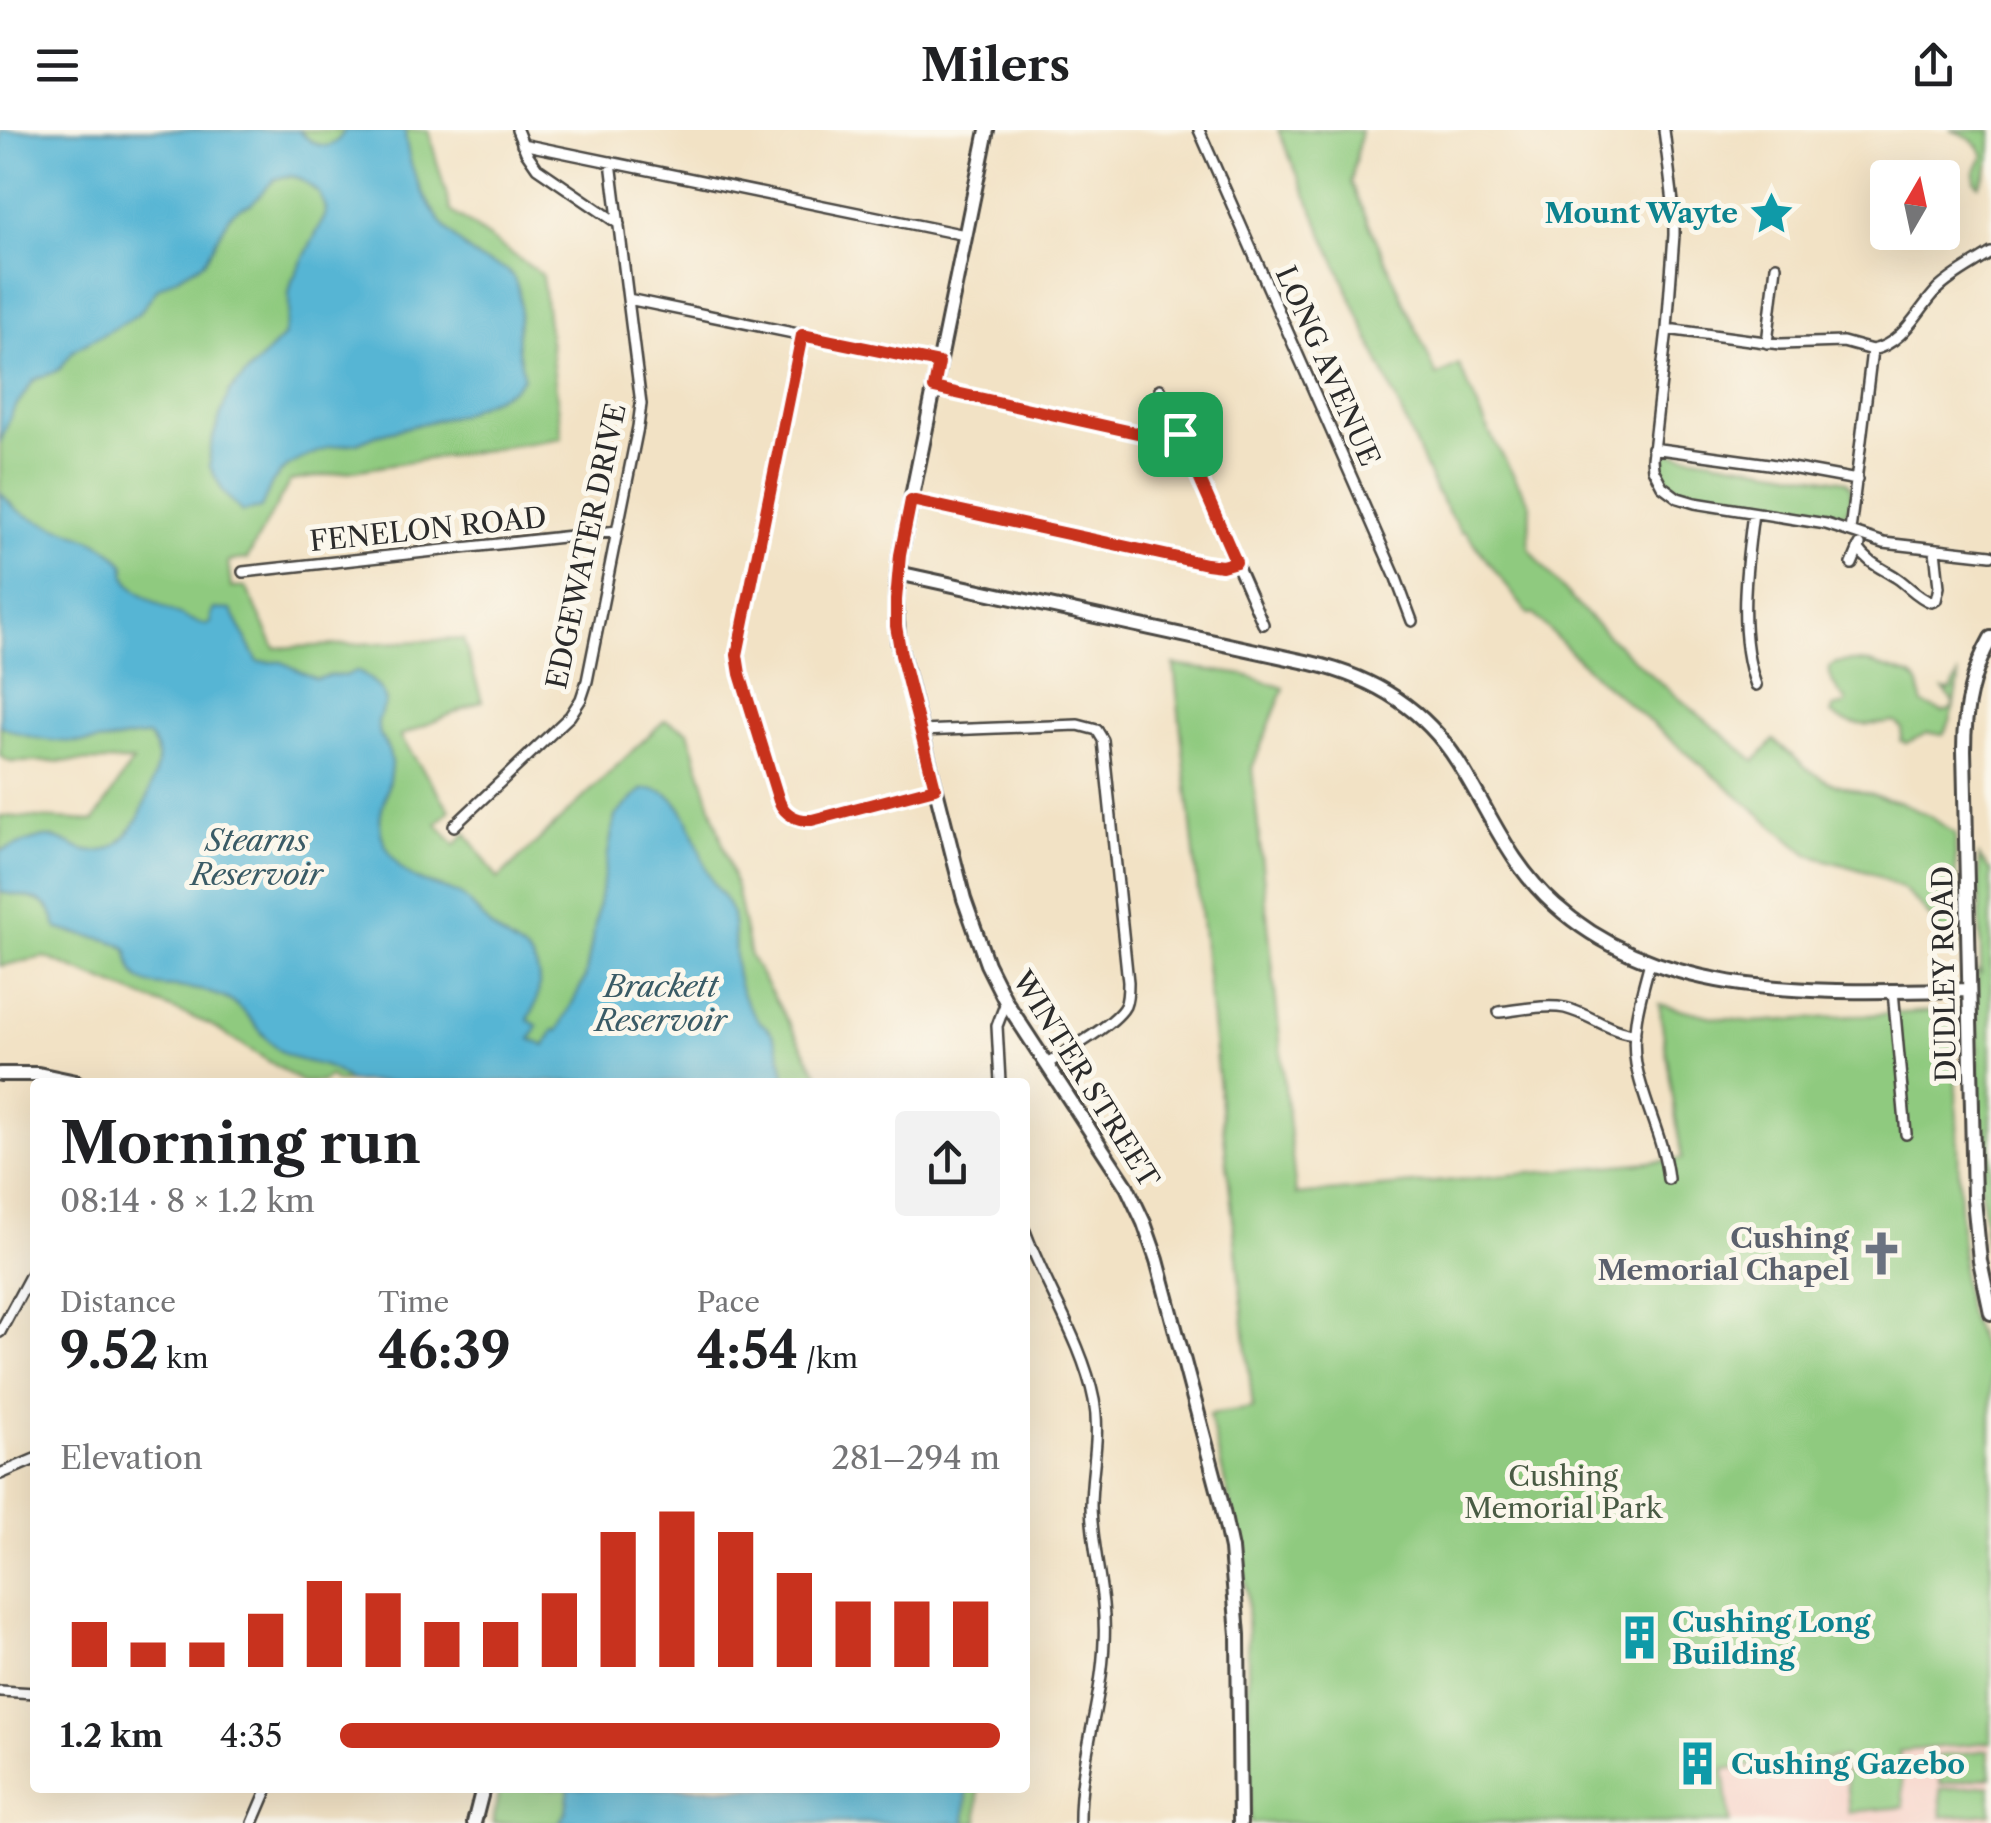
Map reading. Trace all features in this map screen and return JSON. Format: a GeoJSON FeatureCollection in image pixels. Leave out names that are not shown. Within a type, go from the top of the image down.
{"type":"FeatureCollection","features":[{"type":"Feature","properties":{"kind":"street"},"geometry":{"type":"LineString","coordinates":[[517,130],[531,160],[544,174],[618,224]]}},
{"type":"Feature","properties":{"kind":"street","name":"WINTER STREET"},"geometry":{"type":"LineString","coordinates":[[987,130],[911,500],[898,572],[896,626],[971,923],[987,964],[1006,1002],[1117,1170],[1144,1222],[1167,1295],[1232,1550],[1240,1823]]}},
{"type":"Feature","properties":{"kind":"street","name":"LONG AVENUE"},"geometry":{"type":"LineString","coordinates":[[1199,130],[1412,621]]}},
{"type":"Feature","properties":{"kind":"street"},"geometry":{"type":"LineString","coordinates":[[1664,130],[1674,223],[1667,329],[1652,448],[1653,468],[1662,486],[1694,504],[1826,524],[1850,532],[1870,563],[1930,602],[1935,601],[1938,593],[1936,550]]}},
{"type":"Feature","properties":{"kind":"street"},"geometry":{"type":"LineString","coordinates":[[522,144],[966,235]]}},
{"type":"Feature","properties":{"kind":"street","name":"EDGEWATER DRIVE"},"geometry":{"type":"LineString","coordinates":[[454,826],[570,716],[587,681],[641,404],[611,162]]}},
{"type":"Feature","properties":{"kind":"street"},"geometry":{"type":"LineString","coordinates":[[1667,329],[1767,343],[1843,342],[1872,350],[1893,341],[1942,286],[1991,253]]}},
{"type":"Feature","properties":{"kind":"street"},"geometry":{"type":"LineString","coordinates":[[1767,343],[1776,266]]}},
{"type":"Feature","properties":{"kind":"street"},"geometry":{"type":"LineString","coordinates":[[628,299],[939,363]]}},
{"type":"Feature","properties":{"kind":"street"},"geometry":{"type":"LineString","coordinates":[[802,335],[738,648],[740,674],[779,801],[792,816],[812,820],[935,788]]}},
{"type":"Feature","properties":{"kind":"street"},"geometry":{"type":"LineString","coordinates":[[1850,532],[1872,350]]}},
{"type":"Feature","properties":{"kind":"street"},"geometry":{"type":"LineString","coordinates":[[934,388],[1146,435],[1180,434]]}},
{"type":"Feature","properties":{"kind":"street"},"geometry":{"type":"LineString","coordinates":[[1160,389],[1263,624]]}},
{"type":"Feature","properties":{"kind":"street"},"geometry":{"type":"LineString","coordinates":[[1652,448],[1857,480]]}},
{"type":"Feature","properties":{"kind":"street"},"geometry":{"type":"LineString","coordinates":[[911,500],[1206,564],[1222,566],[1236,562]]}},
{"type":"Feature","properties":{"kind":"street"},"geometry":{"type":"LineString","coordinates":[[1753,513],[1745,642],[1756,686]]}},
{"type":"Feature","properties":{"kind":"street","name":"FENELON ROAD"},"geometry":{"type":"LineString","coordinates":[[243,572],[617,531]]}},
{"type":"Feature","properties":{"kind":"street"},"geometry":{"type":"LineString","coordinates":[[1860,543],[1991,555]]}},
{"type":"Feature","properties":{"kind":"street"},"geometry":{"type":"LineString","coordinates":[[1852,564],[1860,543]]}},
{"type":"Feature","properties":{"kind":"street"},"geometry":{"type":"LineString","coordinates":[[898,572],[1330,667],[1376,685],[1411,709],[1446,746],[1507,850],[1534,885],[1589,931],[1650,962],[1761,986],[1969,990]]}},
{"type":"Feature","properties":{"kind":"street","name":"DUDLEY ROAD"},"geometry":{"type":"LineString","coordinates":[[1991,638],[1974,676],[1964,728],[1974,1199],[1980,1261],[1991,1313]]}},
{"type":"Feature","properties":{"kind":"street"},"geometry":{"type":"LineString","coordinates":[[920,730],[1078,725],[1097,730],[1103,740],[1127,1000],[1111,1022],[1047,1064]]}},
{"type":"Feature","properties":{"kind":"street"},"geometry":{"type":"LineString","coordinates":[[1650,962],[1637,1010],[1636,1064],[1668,1179]]}},
{"type":"Feature","properties":{"kind":"street"},"geometry":{"type":"LineString","coordinates":[[1893,991],[1906,1134]]}},
{"type":"Feature","properties":{"kind":"street"},"geometry":{"type":"LineString","coordinates":[[1000,1078],[997,1026],[1006,1002]]}},
{"type":"Feature","properties":{"kind":"street"},"geometry":{"type":"LineString","coordinates":[[1499,1012],[1561,1007],[1616,1031],[1634,1034]]}},
{"type":"Feature","properties":{"kind":"street"},"geometry":{"type":"LineString","coordinates":[[0,1074],[57,1078]]}},
{"type":"Feature","properties":{"kind":"street"},"geometry":{"type":"LineString","coordinates":[[1030,1242],[1086,1370],[1097,1424],[1091,1508],[1102,1585],[1104,1641],[1099,1696],[1080,1799],[1080,1823]]}},
{"type":"Feature","properties":{"kind":"street"},"geometry":{"type":"LineString","coordinates":[[0,1332],[30,1276]]}},
{"type":"Feature","properties":{"kind":"street"},"geometry":{"type":"LineString","coordinates":[[0,1474],[30,1461]]}},
{"type":"Feature","properties":{"kind":"street"},"geometry":{"type":"LineString","coordinates":[[0,1690],[30,1693]]}},
{"type":"Feature","properties":{"kind":"street"},"geometry":{"type":"LineString","coordinates":[[252,1823],[266,1793]]}},
{"type":"Feature","properties":{"kind":"street"},"geometry":{"type":"LineString","coordinates":[[474,1823],[482,1793]]}},
{"type":"Feature","properties":{"kind":"shaded area"},"geometry":{"type":"Polygon","coordinates":[[[1991,1742],[1991,1823],[1730,1823],[1724,1769],[1991,1742]]]}},
{"type":"Feature","properties":{"kind":"green space"},"geometry":{"type":"Polygon","coordinates":[[[0,130],[428,130],[451,211],[542,275],[562,438],[290,481],[247,559],[228,561],[231,588],[246,587],[275,648],[463,639],[482,701],[400,736],[450,810],[437,824],[455,845],[466,833],[498,879],[665,720],[688,731],[736,887],[750,956],[821,1078],[296,1078],[209,1024],[45,957],[0,966],[0,816],[94,821],[133,761],[10,762],[0,756],[0,130]]]}},
{"type":"Feature","properties":{"kind":"green space"},"geometry":{"type":"Polygon","coordinates":[[[1278,130],[1361,130],[1351,183],[1437,376],[1459,365],[1489,432],[1530,504],[1529,548],[1553,579],[1607,635],[1755,761],[1774,740],[1831,783],[1901,803],[1930,816],[1955,834],[1958,953],[1902,889],[1871,873],[1809,855],[1595,676],[1533,614],[1528,614],[1465,531],[1461,532],[1436,492],[1278,130]]]}},
{"type":"Feature","properties":{"kind":"green space"},"geometry":{"type":"Polygon","coordinates":[[[1950,130],[1991,130],[1988,166],[1979,185],[1975,171],[1984,156],[1981,150],[1970,139],[1950,130]]]}},
{"type":"Feature","properties":{"kind":"green space"},"geometry":{"type":"Polygon","coordinates":[[[1669,452],[1846,481],[1851,487],[1849,506],[1835,517],[1689,494],[1673,485],[1662,470],[1659,457],[1669,452]]]}},
{"type":"Feature","properties":{"kind":"green space"},"geometry":{"type":"Polygon","coordinates":[[[1848,661],[1870,663],[1912,676],[1919,685],[1923,704],[1943,712],[1954,704],[1950,723],[1943,734],[1927,733],[1906,743],[1901,741],[1902,728],[1895,722],[1853,723],[1838,718],[1831,714],[1833,708],[1847,701],[1837,690],[1830,672],[1836,663],[1848,661]]]}},
{"type":"Feature","properties":{"kind":"green space","name":"Cushing Memorial Park"},"geometry":{"type":"Polygon","coordinates":[[[1174,665],[1245,675],[1284,688],[1252,768],[1296,1195],[1682,1159],[1659,1004],[1753,1022],[1953,1010],[1963,1283],[1968,1313],[1991,1370],[1991,1742],[1899,1751],[1904,1807],[1849,1812],[1844,1757],[1724,1769],[1730,1823],[1250,1823],[1247,1593],[1209,1414],[1253,1408],[1174,665]]]}},
{"type":"Feature","properties":{"kind":"green space"},"geometry":{"type":"Polygon","coordinates":[[[1958,676],[1954,704],[1944,690],[1951,691],[1958,676]]]}},
{"type":"Feature","properties":{"kind":"green space"},"geometry":{"type":"Polygon","coordinates":[[[1979,857],[1991,872],[1991,1280],[1982,1203],[1979,1125],[1979,857]]]}},
{"type":"Feature","properties":{"kind":"green space"},"geometry":{"type":"Polygon","coordinates":[[[1988,1750],[1991,1777],[1940,1784],[1937,1756],[1988,1750]]]}},
{"type":"Feature","properties":{"kind":"green space"},"geometry":{"type":"Polygon","coordinates":[[[1989,1785],[1991,1813],[1942,1817],[1940,1789],[1989,1785]]]}},
{"type":"Feature","properties":{"kind":"green space"},"geometry":{"type":"Polygon","coordinates":[[[498,1793],[978,1793],[978,1823],[493,1823],[498,1793]]]}},
{"type":"Feature","properties":{"kind":"water"},"geometry":{"type":"Polygon","coordinates":[[[0,130],[298,130],[323,146],[334,143],[345,130],[405,130],[418,183],[437,216],[475,256],[507,270],[515,281],[520,299],[518,338],[523,378],[513,389],[461,414],[329,447],[299,460],[272,483],[261,508],[242,512],[224,493],[210,467],[210,451],[229,392],[283,337],[292,281],[325,216],[319,193],[291,176],[275,179],[251,204],[231,214],[204,262],[158,288],[128,321],[74,350],[59,370],[34,380],[12,412],[0,443],[0,130]]]}},
{"type":"Feature","properties":{"kind":"water","name":"Stearns Reservoir"},"geometry":{"type":"Polygon","coordinates":[[[0,492],[24,514],[78,534],[116,555],[134,588],[164,608],[206,625],[211,623],[214,609],[231,610],[258,662],[282,662],[316,679],[356,671],[374,683],[386,701],[378,728],[391,758],[380,826],[388,851],[412,877],[465,899],[492,928],[530,957],[539,983],[528,1020],[538,1026],[531,1039],[545,1046],[554,1030],[558,1031],[585,978],[615,816],[642,790],[658,790],[670,796],[688,820],[711,879],[729,906],[739,985],[752,1012],[774,1037],[786,1078],[345,1078],[332,1069],[287,1055],[231,1001],[199,990],[144,982],[134,972],[127,949],[57,928],[51,911],[42,902],[0,892],[0,851],[45,837],[97,852],[120,841],[144,806],[157,756],[148,736],[67,742],[25,736],[0,725],[0,492]]]}},
{"type":"Feature","properties":{"kind":"water"},"geometry":{"type":"Polygon","coordinates":[[[568,1793],[967,1793],[965,1823],[559,1823],[566,1811],[568,1793]]]}},
{"type":"Feature","properties":{"kind":"place","name":"Mount Wayte"},"geometry":{"type":"Point","coordinates":[1771,213]}},
{"type":"Feature","properties":{"kind":"place","name":"Cushing Memorial Chapel"},"geometry":{"type":"Point","coordinates":[1882,1254]}},
{"type":"Feature","properties":{"kind":"place","name":"Cushing Long Building"},"geometry":{"type":"Point","coordinates":[1639,1638]}},
{"type":"Feature","properties":{"kind":"place","name":"Cushing Gazebo"},"geometry":{"type":"Point","coordinates":[1698,1764]}},
{"type":"Feature","properties":{"kind":"route"},"geometry":{"type":"LineString","coordinates":[[802,335],[939,363],[934,388],[1146,435],[1180,434],[1236,562],[1222,566],[1206,564],[911,500],[900,555],[896,626],[935,788],[812,820],[798,819],[782,808],[737,655],[802,335]]}},
{"type":"Feature","properties":{"kind":"water label","name":"Brackett Reservoir"},"geometry":{"type":"Point","coordinates":[661,1003]}}]}
